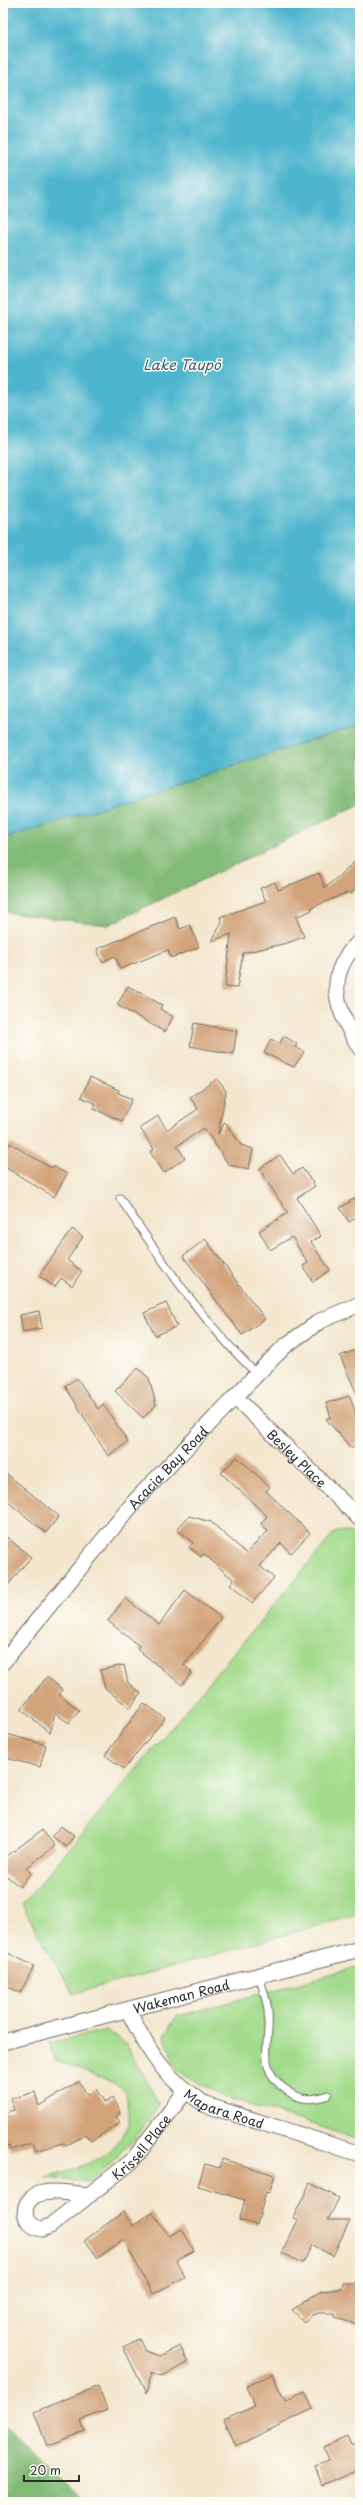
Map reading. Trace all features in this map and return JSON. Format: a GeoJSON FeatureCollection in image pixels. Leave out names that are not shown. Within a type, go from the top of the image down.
{"type":"FeatureCollection","features":[{"type":"Feature","properties":{"kind":"street"},"geometry":{"type":"LineString","coordinates":[[360,941],[341,965],[337,990],[341,1016],[360,1048]]}},
{"type":"Feature","properties":{"kind":"street","name":"Acacia Bay Road"},"geometry":{"type":"LineString","coordinates":[[3,1662],[135,1501],[257,1374],[285,1346],[320,1320],[360,1304]]}},
{"type":"Feature","properties":{"kind":"street","name":"Besley Place"},"geometry":{"type":"LineString","coordinates":[[235,1397],[360,1519]]}},
{"type":"Feature","properties":{"kind":"street","name":"Wakeman Road"},"geometry":{"type":"LineString","coordinates":[[3,2042],[360,1949]]}},
{"type":"Feature","properties":{"kind":"street","name":"Mapara Road"},"geometry":{"type":"LineString","coordinates":[[128,2010],[154,2060],[185,2092],[206,2105],[227,2113],[360,2154]]}},
{"type":"Feature","properties":{"kind":"street","name":"Krissell Place"},"geometry":{"type":"LineString","coordinates":[[90,2195],[132,2161],[185,2092]]}},
{"type":"Feature","properties":{"kind":"lane"},"geometry":{"type":"LineString","coordinates":[[120,1198],[190,1298],[257,1374]]}},
{"type":"Feature","properties":{"kind":"lane"},"geometry":{"type":"LineString","coordinates":[[259,1975],[268,2011],[265,2053],[270,2075],[280,2086],[296,2097],[315,2099],[328,2095]]}},
{"type":"Feature","properties":{"kind":"green space"},"geometry":{"type":"Polygon","coordinates":[[[360,725],[360,804],[108,925],[3,912],[3,839],[360,725]]]}},
{"type":"Feature","properties":{"kind":"green space"},"geometry":{"type":"Polygon","coordinates":[[[336,1531],[352,1533],[360,1542],[360,1914],[73,1994],[22,1905],[336,1531]]]}},
{"type":"Feature","properties":{"kind":"green space"},"geometry":{"type":"Polygon","coordinates":[[[360,1967],[360,2139],[224,2097],[177,2070],[164,2036],[177,2016],[360,1967]]]}},
{"type":"Feature","properties":{"kind":"green space"},"geometry":{"type":"Polygon","coordinates":[[[107,2030],[126,2044],[159,2103],[137,2136],[110,2164],[89,2182],[47,2178],[84,2165],[106,2153],[123,2135],[128,2123],[129,2112],[126,2092],[114,2083],[55,2060],[49,2043],[107,2030]]]}},
{"type":"Feature","properties":{"kind":"green space"},"geometry":{"type":"Polygon","coordinates":[[[3,2425],[85,2502],[3,2502],[3,2425]]]}},
{"type":"Feature","properties":{"kind":"water","name":"Lake Taupō"},"geometry":{"type":"Polygon","coordinates":[[[3,3],[360,3],[360,725],[3,839],[3,3]]]}},
{"type":"Feature","properties":{"kind":"building"},"geometry":{"type":"Polygon","coordinates":[[[360,857],[360,885],[350,894],[348,892],[311,908],[312,910],[296,917],[304,937],[287,943],[243,953],[237,988],[225,987],[231,934],[212,941],[222,922],[220,917],[266,901],[260,888],[275,882],[278,890],[319,873],[325,888],[360,857]]]}},
{"type":"Feature","properties":{"kind":"building"},"geometry":{"type":"Polygon","coordinates":[[[175,917],[180,929],[190,925],[199,947],[171,958],[168,950],[120,969],[115,956],[102,962],[97,949],[175,917]]]}},
{"type":"Feature","properties":{"kind":"building"},"geometry":{"type":"Polygon","coordinates":[[[128,986],[162,1005],[160,1009],[173,1017],[165,1032],[117,1005],[128,986]]]}},
{"type":"Feature","properties":{"kind":"building"},"geometry":{"type":"Polygon","coordinates":[[[194,1023],[237,1031],[233,1054],[190,1046],[194,1023]]]}},
{"type":"Feature","properties":{"kind":"building"},"geometry":{"type":"Polygon","coordinates":[[[284,1036],[297,1044],[295,1047],[304,1052],[294,1067],[264,1053],[271,1039],[279,1044],[284,1036]]]}},
{"type":"Feature","properties":{"kind":"building"},"geometry":{"type":"Polygon","coordinates":[[[90,1077],[119,1090],[118,1093],[132,1099],[122,1121],[94,1109],[96,1104],[81,1097],[90,1077]]]}},
{"type":"Feature","properties":{"kind":"building"},"geometry":{"type":"Polygon","coordinates":[[[217,1079],[226,1091],[218,1134],[225,1122],[241,1145],[253,1149],[249,1169],[229,1165],[204,1128],[177,1146],[185,1158],[164,1173],[150,1152],[154,1149],[140,1128],[158,1116],[167,1130],[198,1109],[190,1097],[217,1079]]]}},
{"type":"Feature","properties":{"kind":"building"},"geometry":{"type":"Polygon","coordinates":[[[10,1143],[51,1168],[53,1166],[67,1174],[54,1197],[3,1166],[3,1154],[10,1143]]]}},
{"type":"Feature","properties":{"kind":"building"},"geometry":{"type":"Polygon","coordinates":[[[280,1155],[293,1174],[302,1168],[315,1186],[297,1198],[321,1236],[311,1242],[330,1270],[313,1282],[303,1266],[308,1263],[292,1237],[270,1250],[259,1231],[288,1213],[259,1169],[280,1155]]]}},
{"type":"Feature","properties":{"kind":"building"},"geometry":{"type":"Polygon","coordinates":[[[360,1195],[360,1215],[349,1222],[340,1208],[360,1195]]]}},
{"type":"Feature","properties":{"kind":"building"},"geometry":{"type":"Polygon","coordinates":[[[72,1229],[83,1237],[67,1260],[82,1271],[72,1286],[61,1278],[55,1287],[39,1276],[72,1229]]]}},
{"type":"Feature","properties":{"kind":"building"},"geometry":{"type":"Polygon","coordinates":[[[205,1239],[265,1319],[242,1335],[183,1256],[205,1239]]]}},
{"type":"Feature","properties":{"kind":"building"},"geometry":{"type":"Polygon","coordinates":[[[166,1303],[177,1326],[155,1336],[144,1313],[166,1303]]]}},
{"type":"Feature","properties":{"kind":"building"},"geometry":{"type":"Polygon","coordinates":[[[39,1311],[42,1328],[23,1332],[20,1315],[39,1311]]]}},
{"type":"Feature","properties":{"kind":"building"},"geometry":{"type":"Polygon","coordinates":[[[360,1348],[360,1401],[340,1356],[360,1348]]]}},
{"type":"Feature","properties":{"kind":"building"},"geometry":{"type":"Polygon","coordinates":[[[138,1368],[149,1378],[156,1405],[143,1418],[115,1391],[138,1368]]]}},
{"type":"Feature","properties":{"kind":"building"},"geometry":{"type":"Polygon","coordinates":[[[77,1378],[98,1409],[103,1404],[128,1442],[108,1456],[65,1386],[77,1378]]]}},
{"type":"Feature","properties":{"kind":"building"},"geometry":{"type":"Polygon","coordinates":[[[350,1396],[356,1415],[360,1420],[360,1440],[351,1448],[326,1419],[331,1417],[326,1403],[350,1396]]]}},
{"type":"Feature","properties":{"kind":"building"},"geometry":{"type":"Polygon","coordinates":[[[237,1457],[270,1487],[266,1491],[310,1533],[291,1553],[281,1543],[260,1566],[274,1578],[252,1603],[230,1584],[234,1580],[204,1554],[201,1557],[189,1547],[193,1543],[177,1529],[189,1516],[211,1522],[246,1553],[268,1531],[261,1523],[267,1516],[221,1473],[237,1457]]]}},
{"type":"Feature","properties":{"kind":"building"},"geometry":{"type":"Polygon","coordinates":[[[3,1471],[59,1516],[46,1533],[3,1498],[3,1471]]]}},
{"type":"Feature","properties":{"kind":"building"},"geometry":{"type":"Polygon","coordinates":[[[3,1534],[31,1557],[3,1591],[3,1534]]]}},
{"type":"Feature","properties":{"kind":"building"},"geometry":{"type":"Polygon","coordinates":[[[185,1590],[221,1618],[184,1665],[192,1672],[182,1685],[137,1649],[139,1646],[108,1621],[125,1598],[159,1625],[185,1590]]]}},
{"type":"Feature","properties":{"kind":"building"},"geometry":{"type":"Polygon","coordinates":[[[124,1665],[128,1683],[141,1693],[130,1708],[105,1688],[100,1670],[124,1665]]]}},
{"type":"Feature","properties":{"kind":"building"},"geometry":{"type":"Polygon","coordinates":[[[47,1677],[63,1690],[59,1694],[79,1710],[69,1723],[55,1713],[50,1733],[21,1709],[47,1677]]]}},
{"type":"Feature","properties":{"kind":"building"},"geometry":{"type":"Polygon","coordinates":[[[144,1703],[165,1718],[124,1769],[105,1755],[144,1703]]]}},
{"type":"Feature","properties":{"kind":"building"},"geometry":{"type":"Polygon","coordinates":[[[3,1733],[46,1745],[40,1767],[3,1757],[3,1733]]]}},
{"type":"Feature","properties":{"kind":"building"},"geometry":{"type":"Polygon","coordinates":[[[61,1826],[74,1836],[66,1847],[52,1836],[61,1826]]]}},
{"type":"Feature","properties":{"kind":"building"},"geometry":{"type":"Polygon","coordinates":[[[42,1830],[55,1846],[26,1868],[31,1873],[20,1887],[3,1873],[3,1859],[42,1830]]]}},
{"type":"Feature","properties":{"kind":"building"},"geometry":{"type":"Polygon","coordinates":[[[8,1953],[34,1966],[20,1993],[3,1984],[3,1964],[8,1953]]]}},
{"type":"Feature","properties":{"kind":"building"},"geometry":{"type":"Polygon","coordinates":[[[79,2081],[87,2095],[96,2089],[105,2103],[113,2098],[121,2112],[116,2116],[120,2123],[91,2141],[86,2134],[66,2146],[63,2143],[35,2151],[32,2143],[10,2150],[9,2146],[3,2148],[3,2113],[14,2110],[11,2099],[35,2092],[39,2106],[79,2081]]]}},
{"type":"Feature","properties":{"kind":"building"},"geometry":{"type":"Polygon","coordinates":[[[222,2159],[275,2175],[269,2193],[266,2192],[257,2225],[239,2220],[245,2200],[198,2186],[205,2164],[219,2168],[222,2159]]]}},
{"type":"Feature","properties":{"kind":"building"},"geometry":{"type":"Polygon","coordinates":[[[310,2183],[339,2198],[328,2220],[350,2220],[333,2256],[312,2245],[303,2263],[282,2253],[298,2220],[293,2218],[310,2183]]]}},
{"type":"Feature","properties":{"kind":"building"},"geometry":{"type":"Polygon","coordinates":[[[123,2212],[133,2226],[152,2212],[169,2236],[182,2229],[194,2251],[176,2260],[185,2277],[153,2294],[123,2239],[98,2258],[85,2240],[123,2212]]]}},
{"type":"Feature","properties":{"kind":"building"},"geometry":{"type":"Polygon","coordinates":[[[343,2283],[360,2283],[360,2326],[335,2317],[335,2313],[318,2313],[312,2315],[304,2322],[292,2310],[320,2291],[342,2289],[343,2283]]]}},
{"type":"Feature","properties":{"kind":"building"},"geometry":{"type":"Polygon","coordinates":[[[139,2339],[145,2351],[159,2356],[180,2346],[188,2363],[162,2376],[152,2372],[146,2393],[123,2347],[139,2339]]]}},
{"type":"Feature","properties":{"kind":"building"},"geometry":{"type":"Polygon","coordinates":[[[272,2374],[285,2401],[305,2392],[313,2409],[236,2446],[224,2420],[255,2406],[246,2387],[272,2374]]]}},
{"type":"Feature","properties":{"kind":"building"},"geometry":{"type":"Polygon","coordinates":[[[98,2386],[107,2410],[81,2420],[85,2431],[47,2446],[34,2412],[98,2386]]]}},
{"type":"Feature","properties":{"kind":"building"},"geometry":{"type":"Polygon","coordinates":[[[347,2437],[351,2446],[360,2443],[360,2469],[322,2485],[315,2466],[328,2461],[323,2447],[347,2437]]]}}]}
